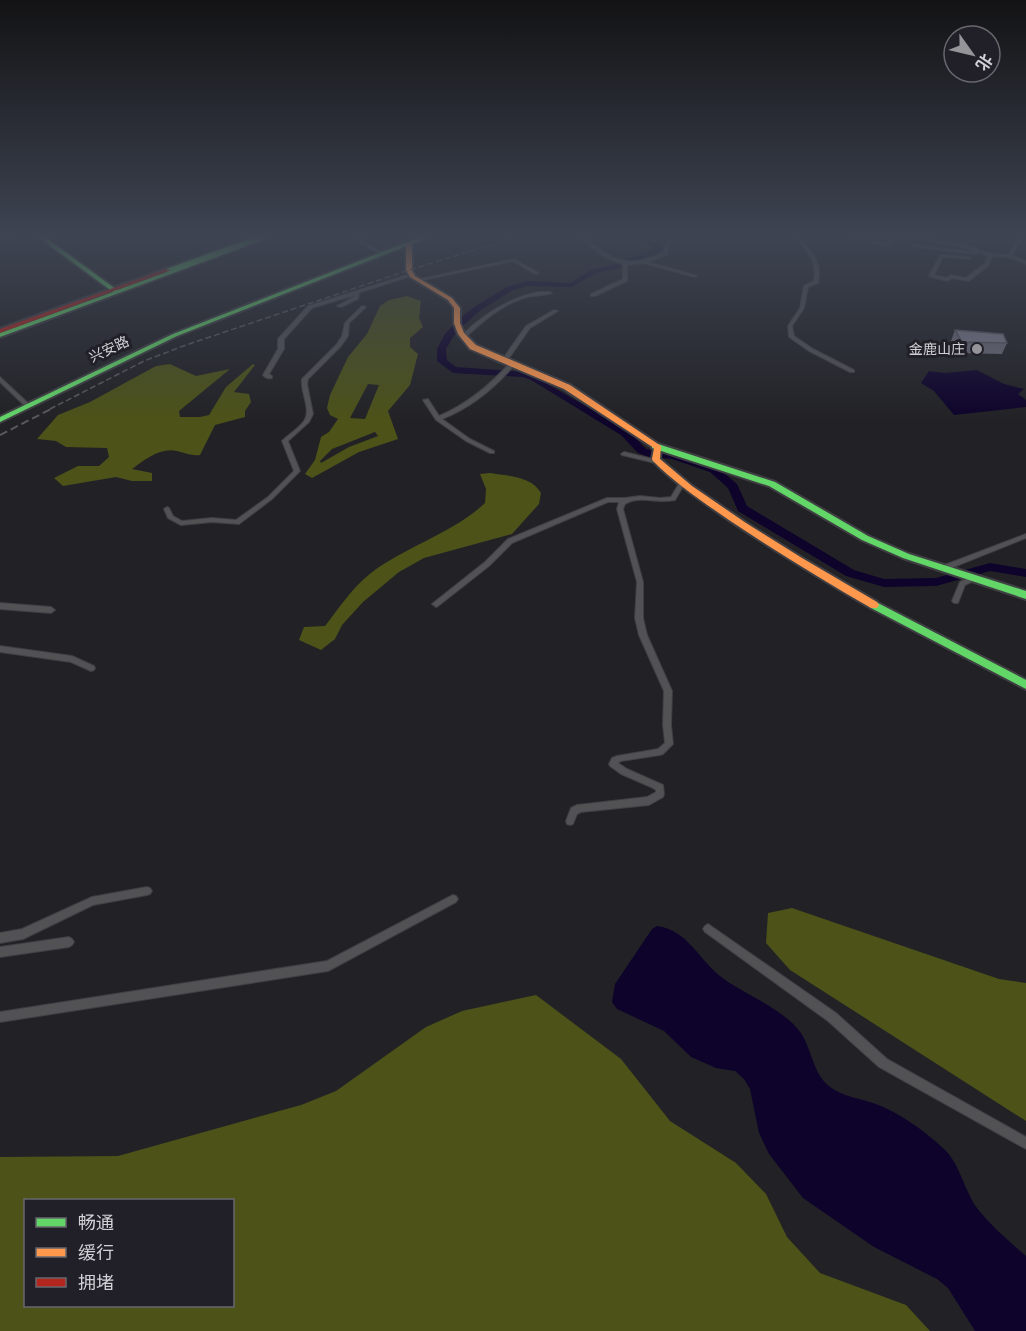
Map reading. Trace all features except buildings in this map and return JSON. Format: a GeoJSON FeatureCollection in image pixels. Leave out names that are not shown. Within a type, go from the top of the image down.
{"type":"FeatureCollection","features":[{"type":"Feature","properties":{"kind":"main road"},"geometry":{"type":"LineString","coordinates":[[0,331],[93,296]]}},
{"type":"Feature","properties":{"kind":"main road"},"geometry":{"type":"LineString","coordinates":[[0,331],[99,296]]}},
{"type":"Feature","properties":{"kind":"main road","name":"兴安路"},"geometry":{"type":"LineString","coordinates":[[0,420],[175,335],[273,296]]}},
{"type":"Feature","properties":{"kind":"main road"},"geometry":{"type":"LineString","coordinates":[[445,296],[457,308],[458,324],[463,338],[477,349],[506,368],[567,387],[658,456],[692,491],[764,540],[905,623],[1026,685]]}},
{"type":"Feature","properties":{"kind":"main road"},"geometry":{"type":"LineString","coordinates":[[658,456],[772,484],[865,538],[906,555],[1026,595]]}},
{"type":"Feature","properties":{"kind":"main road"},"geometry":{"type":"LineString","coordinates":[[692,491],[709,498],[829,573],[1026,677]]}},
{"type":"Feature","properties":{"kind":"street"},"geometry":{"type":"LineString","coordinates":[[270,378],[266,375],[281,349],[281,339],[310,307],[345,296]]}},
{"type":"Feature","properties":{"kind":"street"},"geometry":{"type":"LineString","coordinates":[[339,306],[357,296]]}},
{"type":"Feature","properties":{"kind":"street"},"geometry":{"type":"LineString","coordinates":[[463,338],[490,314],[505,304],[526,296]]}},
{"type":"Feature","properties":{"kind":"street"},"geometry":{"type":"LineString","coordinates":[[804,296],[802,308],[790,326],[792,337],[811,350],[852,371]]}},
{"type":"Feature","properties":{"kind":"street"},"geometry":{"type":"LineString","coordinates":[[167,508],[170,517],[181,523],[212,520],[237,522],[270,498],[294,476],[297,471],[285,441],[307,421],[310,414],[305,380],[339,345],[345,336],[347,323],[364,306]]}},
{"type":"Feature","properties":{"kind":"street"},"geometry":{"type":"LineString","coordinates":[[438,419],[454,413],[483,396],[506,368],[528,327],[556,311]]}},
{"type":"Feature","properties":{"kind":"street"},"geometry":{"type":"LineString","coordinates":[[0,379],[27,406]]}},
{"type":"Feature","properties":{"kind":"street"},"geometry":{"type":"LineString","coordinates":[[426,400],[438,419],[468,440],[492,452]]}},
{"type":"Feature","properties":{"kind":"street"},"geometry":{"type":"LineString","coordinates":[[624,454],[658,456]]}},
{"type":"Feature","properties":{"kind":"street"},"geometry":{"type":"LineString","coordinates":[[436,604],[487,564],[510,541],[607,500],[632,498],[655,501],[673,500],[682,483]]}},
{"type":"Feature","properties":{"kind":"street"},"geometry":{"type":"LineString","coordinates":[[570,821],[574,811],[580,808],[655,799],[660,794],[660,788],[613,764],[620,758],[660,752],[669,744],[668,691],[643,635],[639,618],[640,582],[620,509],[625,500]]}},
{"type":"Feature","properties":{"kind":"street"},"geometry":{"type":"LineString","coordinates":[[944,568],[1026,536]]}},
{"type":"Feature","properties":{"kind":"street"},"geometry":{"type":"LineString","coordinates":[[956,601],[962,584],[974,577]]}},
{"type":"Feature","properties":{"kind":"street"},"geometry":{"type":"LineString","coordinates":[[0,606],[51,610]]}},
{"type":"Feature","properties":{"kind":"street"},"geometry":{"type":"LineString","coordinates":[[0,649],[72,659],[91,668]]}},
{"type":"Feature","properties":{"kind":"street"},"geometry":{"type":"LineString","coordinates":[[0,938],[23,934],[92,901],[147,891]]}},
{"type":"Feature","properties":{"kind":"street"},"geometry":{"type":"LineString","coordinates":[[0,1017],[328,966],[453,899]]}},
{"type":"Feature","properties":{"kind":"street"},"geometry":{"type":"LineString","coordinates":[[708,929],[832,1017],[883,1063],[1026,1143]]}},
{"type":"Feature","properties":{"kind":"street"},"geometry":{"type":"LineString","coordinates":[[0,952],[69,942]]}},
{"type":"Feature","properties":{"kind":"green space"},"geometry":{"type":"Polygon","coordinates":[[[406,296],[421,301],[419,318],[423,327],[410,338],[410,347],[418,354],[410,385],[388,411],[398,439],[359,452],[312,478],[305,474],[315,460],[321,437],[329,432],[338,419],[330,415],[327,408],[330,395],[348,357],[367,334],[380,306],[389,300],[406,296]],[[368,384],[350,418],[365,419],[379,385],[368,384]],[[375,432],[332,449],[320,461],[321,463],[349,447],[378,436],[375,432]]]}},
{"type":"Feature","properties":{"kind":"green space"},"geometry":{"type":"Polygon","coordinates":[[[170,364],[196,376],[230,369],[179,411],[180,417],[209,415],[226,387],[253,364],[255,365],[234,392],[249,394],[251,402],[245,411],[245,417],[215,425],[200,455],[165,451],[153,455],[132,469],[152,473],[152,481],[132,481],[116,477],[63,486],[54,478],[78,466],[99,466],[109,457],[107,448],[66,447],[56,441],[37,439],[58,415],[90,402],[156,366],[170,364]]]}},
{"type":"Feature","properties":{"kind":"green space"},"geometry":{"type":"Polygon","coordinates":[[[490,473],[525,480],[537,487],[541,493],[539,504],[512,534],[424,558],[399,572],[363,602],[342,625],[335,639],[321,650],[299,640],[304,627],[325,626],[352,592],[371,573],[399,555],[444,532],[485,503],[486,489],[480,474],[490,473]]]}},
{"type":"Feature","properties":{"kind":"green space"},"geometry":{"type":"Polygon","coordinates":[[[792,908],[999,979],[1026,983],[1026,1121],[790,970],[766,943],[768,913],[792,908]]]}},
{"type":"Feature","properties":{"kind":"green space"},"geometry":{"type":"Polygon","coordinates":[[[536,995],[621,1059],[670,1121],[736,1163],[766,1194],[787,1237],[820,1273],[906,1305],[930,1331],[0,1331],[0,1157],[118,1156],[301,1105],[336,1091],[426,1027],[462,1011],[536,995]]]}},
{"type":"Feature","properties":{"kind":"shaded area"},"geometry":{"type":"Polygon","coordinates":[[[977,370],[1004,384],[1024,389],[1018,394],[1026,400],[1026,407],[954,415],[934,391],[921,383],[929,371],[945,373],[977,370]]]}},
{"type":"Feature","properties":{"kind":"shaded area"},"geometry":{"type":"Polygon","coordinates":[[[657,926],[676,933],[692,946],[720,976],[788,1019],[801,1034],[818,1073],[829,1086],[840,1093],[894,1112],[920,1129],[944,1149],[954,1162],[977,1208],[1026,1256],[1026,1331],[975,1331],[948,1288],[937,1279],[874,1247],[803,1198],[769,1154],[759,1133],[750,1089],[744,1079],[735,1071],[716,1068],[691,1057],[664,1031],[617,1009],[612,1002],[615,984],[652,929],[657,926]]]}},
{"type":"Feature","properties":{"kind":"waterway"},"geometry":{"type":"LineString","coordinates":[[496,296],[461,322],[441,349],[442,361],[453,370],[524,374],[625,433],[642,451],[649,454],[673,456],[714,470],[733,486],[742,508],[850,573],[884,583],[936,582],[990,567],[1026,573]]}},
{"type":"Feature","properties":{"kind":"railway"},"geometry":{"type":"LineString","coordinates":[[50,409],[144,361],[331,296]]}},
{"type":"Feature","properties":{"kind":"railway"},"geometry":{"type":"LineString","coordinates":[[0,435],[53,408]]}},
{"type":"Feature","properties":{"kind":"traffic: fast"},"geometry":{"type":"LineString","coordinates":[[0,335],[106,296]]}},
{"type":"Feature","properties":{"kind":"traffic: fast"},"geometry":{"type":"LineString","coordinates":[[0,420],[175,335],[275,296]]}},
{"type":"Feature","properties":{"kind":"traffic: fast"},"geometry":{"type":"LineString","coordinates":[[655,446],[772,484],[865,538],[906,556],[1026,595]]}},
{"type":"Feature","properties":{"kind":"traffic: fast"},"geometry":{"type":"LineString","coordinates":[[874,605],[1026,685]]}},
{"type":"Feature","properties":{"kind":"traffic: slow"},"geometry":{"type":"LineString","coordinates":[[445,296],[457,308],[457,323],[461,334],[473,347],[567,387],[655,446]]}},
{"type":"Feature","properties":{"kind":"traffic: slow"},"geometry":{"type":"LineString","coordinates":[[658,448],[656,459],[689,488],[780,549],[874,605]]}},
{"type":"Feature","properties":{"kind":"traffic: jam"},"geometry":{"type":"LineString","coordinates":[[0,331],[96,296]]}},
{"type":"Feature","properties":{"kind":"place","name":"金鹿山庄"},"geometry":{"type":"Point","coordinates":[977,349]}}]}
